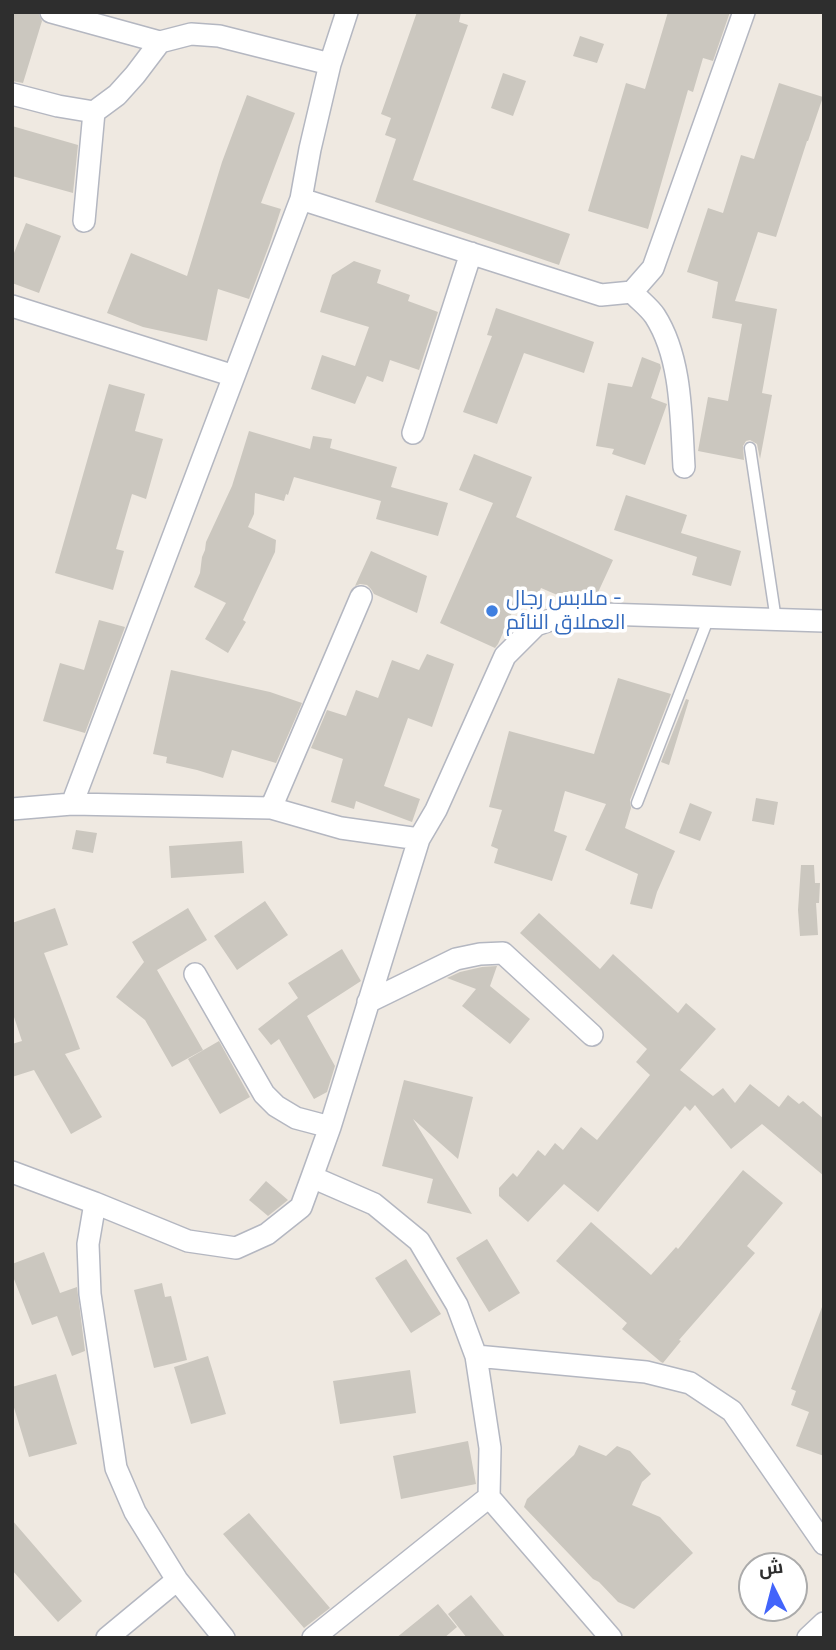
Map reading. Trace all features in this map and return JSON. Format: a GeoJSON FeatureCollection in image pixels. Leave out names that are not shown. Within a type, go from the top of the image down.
{"type":"FeatureCollection","features":[{"type":"Feature","properties":{"kind":"street"},"geometry":{"type":"LineString","coordinates":[[51,12],[160,42],[191,34],[219,36],[330,64]]}},
{"type":"Feature","properties":{"kind":"street"},"geometry":{"type":"LineString","coordinates":[[72,804],[301,199],[330,64],[347,12]]}},
{"type":"Feature","properties":{"kind":"street"},"geometry":{"type":"LineString","coordinates":[[301,199],[601,295],[632,292],[653,268],[744,12]]}},
{"type":"Feature","properties":{"kind":"street"},"geometry":{"type":"LineString","coordinates":[[12,94],[94,112],[117,95],[160,42]]}},
{"type":"Feature","properties":{"kind":"street"},"geometry":{"type":"LineString","coordinates":[[85,221],[94,112]]}},
{"type":"Feature","properties":{"kind":"street"},"geometry":{"type":"LineString","coordinates":[[414,433],[471,253]]}},
{"type":"Feature","properties":{"kind":"street"},"geometry":{"type":"LineString","coordinates":[[632,292],[653,314],[668,341],[680,397],[684,467]]}},
{"type":"Feature","properties":{"kind":"street"},"geometry":{"type":"LineString","coordinates":[[12,306],[234,376]]}},
{"type":"Feature","properties":{"kind":"street"},"geometry":{"type":"LineString","coordinates":[[271,807],[361,597]]}},
{"type":"Feature","properties":{"kind":"street"},"geometry":{"type":"LineString","coordinates":[[12,1172],[188,1241],[236,1248],[267,1234],[301,1207],[330,1127],[419,839],[436,810],[505,656],[536,625],[571,613],[824,621]]}},
{"type":"Feature","properties":{"kind":"street"},"geometry":{"type":"LineString","coordinates":[[12,809],[72,804],[271,807],[341,828],[419,839]]}},
{"type":"Feature","properties":{"kind":"street"},"geometry":{"type":"LineString","coordinates":[[368,1002],[456,959],[503,953],[592,1035]]}},
{"type":"Feature","properties":{"kind":"street"},"geometry":{"type":"LineString","coordinates":[[195,974],[264,1094],[276,1107],[296,1118],[330,1127]]}},
{"type":"Feature","properties":{"kind":"street"},"geometry":{"type":"LineString","coordinates":[[312,1177],[374,1203],[419,1241],[457,1305],[476,1356],[490,1448],[489,1497],[611,1638]]}},
{"type":"Feature","properties":{"kind":"street"},"geometry":{"type":"LineString","coordinates":[[95,1203],[88,1244],[90,1294],[116,1468],[135,1512],[177,1580],[224,1638]]}},
{"type":"Feature","properties":{"kind":"street"},"geometry":{"type":"LineString","coordinates":[[476,1356],[646,1372],[690,1383],[732,1411],[824,1544]]}},
{"type":"Feature","properties":{"kind":"street"},"geometry":{"type":"LineString","coordinates":[[313,1638],[489,1497]]}},
{"type":"Feature","properties":{"kind":"street"},"geometry":{"type":"LineString","coordinates":[[122,1633],[177,1580]]}},
{"type":"Feature","properties":{"kind":"street"},"geometry":{"type":"LineString","coordinates":[[808,1638],[824,1623]]}},
{"type":"Feature","properties":{"kind":"lane"},"geometry":{"type":"LineString","coordinates":[[750,448],[776,620]]}},
{"type":"Feature","properties":{"kind":"lane"},"geometry":{"type":"LineString","coordinates":[[638,803],[709,617]]}},
{"type":"Feature","properties":{"kind":"building"},"geometry":{"type":"Polygon","coordinates":[[[12,12],[38,12],[42,21],[23,83],[12,81],[12,12]]]}},
{"type":"Feature","properties":{"kind":"building"},"geometry":{"type":"Polygon","coordinates":[[[417,12],[461,12],[459,22],[468,25],[413,180],[570,234],[559,265],[375,202],[396,139],[385,135],[391,118],[381,114],[417,12]]]}},
{"type":"Feature","properties":{"kind":"building"},"geometry":{"type":"Polygon","coordinates":[[[668,12],[730,12],[713,61],[703,58],[693,92],[688,90],[648,229],[588,211],[626,83],[645,89],[668,12]]]}},
{"type":"Feature","properties":{"kind":"building"},"geometry":{"type":"Polygon","coordinates":[[[580,36],[604,44],[597,63],[573,56],[580,36]]]}},
{"type":"Feature","properties":{"kind":"building"},"geometry":{"type":"Polygon","coordinates":[[[503,73],[526,81],[513,116],[491,108],[503,73]]]}},
{"type":"Feature","properties":{"kind":"building"},"geometry":{"type":"Polygon","coordinates":[[[779,83],[823,97],[776,237],[758,232],[735,301],[777,309],[762,393],[772,395],[760,459],[757,444],[750,440],[743,446],[744,460],[698,451],[708,397],[728,401],[742,324],[712,318],[718,282],[687,272],[708,208],[723,213],[741,155],[754,159],[779,83]]]}},
{"type":"Feature","properties":{"kind":"building"},"geometry":{"type":"Polygon","coordinates":[[[247,95],[295,113],[261,203],[281,209],[249,299],[218,289],[207,341],[143,327],[107,313],[131,253],[187,276],[222,162],[247,95]]]}},
{"type":"Feature","properties":{"kind":"building"},"geometry":{"type":"Polygon","coordinates":[[[12,126],[78,145],[73,193],[12,176],[12,126]]]}},
{"type":"Feature","properties":{"kind":"building"},"geometry":{"type":"Polygon","coordinates":[[[26,223],[61,236],[39,293],[12,283],[12,258],[26,223]]]}},
{"type":"Feature","properties":{"kind":"building"},"geometry":{"type":"Polygon","coordinates":[[[354,261],[381,270],[377,283],[410,295],[408,301],[438,312],[419,370],[390,360],[383,382],[367,376],[355,404],[311,389],[322,355],[355,366],[369,327],[320,312],[332,275],[354,261]]]}},
{"type":"Feature","properties":{"kind":"building"},"geometry":{"type":"Polygon","coordinates":[[[496,308],[594,342],[584,373],[524,353],[497,424],[463,412],[492,336],[487,335],[496,308]]]}},
{"type":"Feature","properties":{"kind":"building"},"geometry":{"type":"Polygon","coordinates":[[[642,357],[660,364],[651,398],[667,404],[645,465],[612,454],[614,449],[596,446],[608,383],[632,387],[642,357]]]}},
{"type":"Feature","properties":{"kind":"building"},"geometry":{"type":"Polygon","coordinates":[[[109,384],[145,394],[135,431],[163,439],[146,499],[132,494],[116,549],[124,551],[113,590],[55,573],[109,384]]]}},
{"type":"Feature","properties":{"kind":"building"},"geometry":{"type":"Polygon","coordinates":[[[249,431],[310,449],[313,436],[332,439],[330,448],[397,467],[391,487],[448,503],[438,536],[376,519],[381,501],[294,477],[284,501],[255,493],[254,514],[248,527],[276,540],[275,552],[243,620],[246,622],[228,653],[205,639],[226,603],[194,587],[200,573],[206,542],[232,486],[249,431]]]}},
{"type":"Feature","properties":{"kind":"building"},"geometry":{"type":"Polygon","coordinates":[[[474,454],[532,477],[516,517],[613,560],[594,601],[569,600],[541,588],[533,606],[518,599],[495,648],[440,623],[493,503],[459,490],[474,454]]]}},
{"type":"Feature","properties":{"kind":"building"},"geometry":{"type":"Polygon","coordinates":[[[626,495],[687,515],[681,533],[741,551],[731,586],[692,575],[697,557],[614,530],[626,495]]]}},
{"type":"Feature","properties":{"kind":"building"},"geometry":{"type":"Polygon","coordinates":[[[371,551],[427,576],[417,613],[374,594],[367,585],[355,586],[371,551]]]}},
{"type":"Feature","properties":{"kind":"building"},"geometry":{"type":"Polygon","coordinates":[[[99,620],[125,627],[85,733],[43,721],[60,663],[84,670],[99,620]]]}},
{"type":"Feature","properties":{"kind":"building"},"geometry":{"type":"Polygon","coordinates":[[[427,654],[454,664],[432,727],[408,718],[384,786],[420,799],[412,822],[356,801],[354,809],[331,802],[343,759],[311,748],[327,710],[346,716],[356,690],[378,698],[392,660],[419,670],[427,654]]]}},
{"type":"Feature","properties":{"kind":"building"},"geometry":{"type":"Polygon","coordinates":[[[171,670],[270,692],[302,703],[276,763],[232,750],[223,778],[166,763],[167,757],[153,754],[171,670]]]}},
{"type":"Feature","properties":{"kind":"building"},"geometry":{"type":"Polygon","coordinates":[[[618,678],[671,694],[630,800],[631,808],[625,828],[675,851],[652,909],[630,904],[638,874],[585,850],[606,804],[565,791],[554,831],[567,836],[552,881],[494,863],[498,849],[491,846],[502,810],[489,807],[509,731],[594,754],[618,678]]]}},
{"type":"Feature","properties":{"kind":"building"},"geometry":{"type":"Polygon","coordinates":[[[686,699],[689,700],[669,765],[661,762],[686,699]]]}},
{"type":"Feature","properties":{"kind":"building"},"geometry":{"type":"Polygon","coordinates":[[[756,798],[778,802],[774,825],[752,821],[756,798]]]}},
{"type":"Feature","properties":{"kind":"building"},"geometry":{"type":"Polygon","coordinates":[[[690,803],[712,812],[700,841],[679,833],[690,803]]]}},
{"type":"Feature","properties":{"kind":"building"},"geometry":{"type":"Polygon","coordinates":[[[76,830],[97,833],[93,853],[72,849],[76,830]]]}},
{"type":"Feature","properties":{"kind":"building"},"geometry":{"type":"Polygon","coordinates":[[[242,841],[244,873],[171,878],[169,846],[242,841]]]}},
{"type":"Feature","properties":{"kind":"building"},"geometry":{"type":"Polygon","coordinates":[[[801,865],[814,865],[815,883],[820,883],[819,903],[816,903],[818,935],[800,936],[798,910],[801,865]]]}},
{"type":"Feature","properties":{"kind":"building"},"geometry":{"type":"Polygon","coordinates":[[[265,901],[288,935],[237,970],[214,936],[265,901]]]}},
{"type":"Feature","properties":{"kind":"building"},"geometry":{"type":"Polygon","coordinates":[[[55,908],[68,945],[44,953],[80,1049],[65,1054],[102,1117],[71,1134],[34,1070],[12,1077],[12,1044],[22,1041],[12,1011],[12,923],[55,908]]]}},
{"type":"Feature","properties":{"kind":"building"},"geometry":{"type":"Polygon","coordinates":[[[188,908],[207,940],[157,970],[203,1050],[172,1067],[145,1020],[116,997],[144,962],[132,942],[188,908]]]}},
{"type":"Feature","properties":{"kind":"building"},"geometry":{"type":"Polygon","coordinates":[[[539,913],[600,969],[613,954],[678,1013],[686,1003],[716,1029],[680,1070],[713,1096],[723,1088],[735,1103],[750,1084],[779,1107],[788,1095],[799,1104],[803,1101],[824,1119],[824,1176],[762,1124],[731,1149],[695,1105],[690,1111],[685,1106],[598,1212],[564,1184],[528,1222],[499,1196],[499,1188],[513,1173],[517,1177],[538,1150],[545,1156],[555,1143],[563,1150],[581,1127],[597,1140],[650,1075],[636,1062],[647,1049],[520,933],[539,913]]]}},
{"type":"Feature","properties":{"kind":"building"},"geometry":{"type":"Polygon","coordinates":[[[342,949],[361,981],[307,1016],[335,1066],[327,1092],[314,1099],[279,1039],[271,1045],[258,1029],[298,998],[288,983],[342,949]]]}},
{"type":"Feature","properties":{"kind":"building"},"geometry":{"type":"Polygon","coordinates":[[[497,966],[490,986],[530,1019],[510,1044],[462,1006],[476,989],[447,978],[460,972],[497,966]]]}},
{"type":"Feature","properties":{"kind":"building"},"geometry":{"type":"Polygon","coordinates":[[[219,1041],[250,1097],[220,1114],[188,1059],[219,1041]]]}},
{"type":"Feature","properties":{"kind":"building"},"geometry":{"type":"Polygon","coordinates":[[[404,1080],[473,1097],[458,1159],[413,1119],[472,1214],[427,1203],[433,1179],[382,1166],[404,1080]]]}},
{"type":"Feature","properties":{"kind":"building"},"geometry":{"type":"Polygon","coordinates":[[[743,1170],[783,1203],[747,1246],[755,1253],[679,1340],[681,1341],[663,1363],[622,1329],[627,1323],[556,1261],[591,1222],[651,1275],[676,1247],[678,1249],[743,1170]]]}},
{"type":"Feature","properties":{"kind":"building"},"geometry":{"type":"Polygon","coordinates":[[[266,1181],[288,1200],[268,1216],[249,1200],[266,1181]]]}},
{"type":"Feature","properties":{"kind":"building"},"geometry":{"type":"Polygon","coordinates":[[[487,1239],[520,1293],[489,1312],[456,1258],[487,1239]]]}},
{"type":"Feature","properties":{"kind":"building"},"geometry":{"type":"Polygon","coordinates":[[[44,1252],[60,1293],[77,1287],[85,1351],[72,1356],[57,1316],[32,1325],[12,1274],[12,1264],[44,1252]]]}},
{"type":"Feature","properties":{"kind":"building"},"geometry":{"type":"Polygon","coordinates":[[[406,1259],[441,1314],[411,1333],[375,1278],[406,1259]]]}},
{"type":"Feature","properties":{"kind":"building"},"geometry":{"type":"Polygon","coordinates":[[[162,1283],[165,1297],[171,1296],[187,1360],[154,1368],[134,1290],[162,1283]]]}},
{"type":"Feature","properties":{"kind":"building"},"geometry":{"type":"Polygon","coordinates":[[[822,1307],[824,1456],[796,1446],[809,1412],[791,1405],[796,1391],[791,1389],[822,1307]]]}},
{"type":"Feature","properties":{"kind":"building"},"geometry":{"type":"Polygon","coordinates":[[[208,1356],[226,1414],[191,1424],[174,1367],[208,1356]]]}},
{"type":"Feature","properties":{"kind":"building"},"geometry":{"type":"Polygon","coordinates":[[[410,1370],[416,1413],[340,1424],[333,1381],[410,1370]]]}},
{"type":"Feature","properties":{"kind":"building"},"geometry":{"type":"Polygon","coordinates":[[[56,1374],[77,1444],[29,1457],[12,1401],[12,1387],[56,1374]]]}},
{"type":"Feature","properties":{"kind":"building"},"geometry":{"type":"Polygon","coordinates":[[[468,1441],[476,1484],[401,1499],[393,1456],[468,1441]]]}},
{"type":"Feature","properties":{"kind":"building"},"geometry":{"type":"Polygon","coordinates":[[[579,1445],[606,1456],[617,1446],[630,1451],[651,1474],[642,1482],[632,1505],[660,1517],[693,1553],[634,1609],[618,1602],[593,1579],[524,1507],[527,1499],[574,1455],[579,1445]]]}},
{"type":"Feature","properties":{"kind":"building"},"geometry":{"type":"Polygon","coordinates":[[[249,1513],[330,1608],[304,1628],[223,1534],[249,1513]]]}},
{"type":"Feature","properties":{"kind":"building"},"geometry":{"type":"Polygon","coordinates":[[[12,1520],[82,1601],[58,1622],[12,1570],[12,1520]]]}},
{"type":"Feature","properties":{"kind":"building"},"geometry":{"type":"Polygon","coordinates":[[[471,1595],[506,1638],[467,1638],[448,1614],[471,1595]]]}},
{"type":"Feature","properties":{"kind":"building"},"geometry":{"type":"Polygon","coordinates":[[[438,1604],[457,1627],[444,1638],[396,1638],[438,1604]]]}},
{"type":"Feature","properties":{"kind":"place","name":"ملابس رجال - العملاق النائم"},"geometry":{"type":"Point","coordinates":[492,611]}}]}
